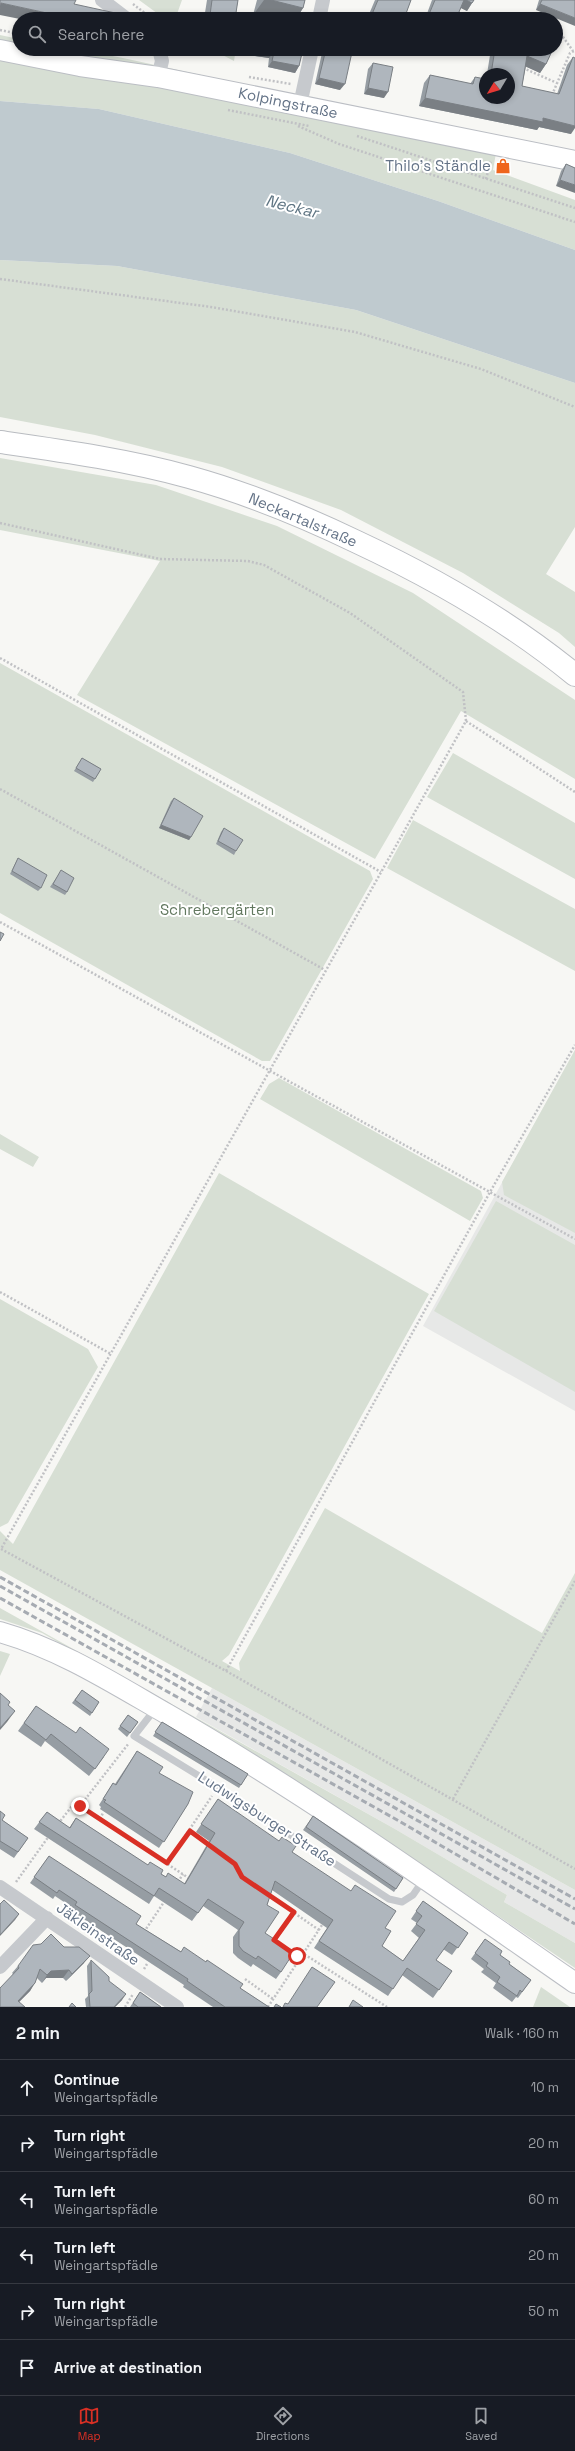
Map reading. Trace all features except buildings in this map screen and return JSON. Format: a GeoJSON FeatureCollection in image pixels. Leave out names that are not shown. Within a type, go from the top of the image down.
{"type":"FeatureCollection","features":[{"type":"Feature","properties":{"kind":"main road","name":"Kolpingstraße"},"geometry":{"type":"LineString","coordinates":[[0,50],[12,52]]}},
{"type":"Feature","properties":{"kind":"main road","name":"Kolpingstraße"},"geometry":{"type":"LineString","coordinates":[[30,56],[80,66],[158,76],[575,161]]}},
{"type":"Feature","properties":{"kind":"main road","name":"Neckartalstraße"},"geometry":{"type":"LineString","coordinates":[[0,442],[74,453],[189,477],[300,515],[419,571],[478,605],[575,675]]}},
{"type":"Feature","properties":{"kind":"main road"},"geometry":{"type":"LineString","coordinates":[[0,1632],[38,1644],[95,1673],[297,1792],[575,1983]]}},
{"type":"Feature","properties":{"kind":"street"},"geometry":{"type":"LineString","coordinates":[[102,0],[118,12]]}},
{"type":"Feature","properties":{"kind":"street"},"geometry":{"type":"LineString","coordinates":[[320,12],[323,0]]}},
{"type":"Feature","properties":{"kind":"street"},"geometry":{"type":"LineString","coordinates":[[158,76],[162,61],[161,56]]}},
{"type":"Feature","properties":{"kind":"street"},"geometry":{"type":"LineString","coordinates":[[300,105],[310,56]]}},
{"type":"Feature","properties":{"kind":"street","name":"Jäkleinstraße"},"geometry":{"type":"LineString","coordinates":[[4,1890],[47,1918],[124,1973],[177,2007]]}},
{"type":"Feature","properties":{"kind":"street"},"geometry":{"type":"LineString","coordinates":[[0,1967],[47,1918]]}},
{"type":"Feature","properties":{"kind":"lane"},"geometry":{"type":"LineString","coordinates":[[134,1736],[156,1708]]}},
{"type":"Feature","properties":{"kind":"lane","name":"Ludwigsburger Straße"},"geometry":{"type":"LineString","coordinates":[[134,1736],[217,1787],[389,1899],[402,1902],[413,1895],[424,1878]]}},
{"type":"Feature","properties":{"kind":"path"},"geometry":{"type":"LineString","coordinates":[[127,0],[143,12]]}},
{"type":"Feature","properties":{"kind":"path"},"geometry":{"type":"LineString","coordinates":[[0,30],[12,33]]}},
{"type":"Feature","properties":{"kind":"path"},"geometry":{"type":"LineString","coordinates":[[545,96],[552,95],[570,52],[574,52],[563,37]]}},
{"type":"Feature","properties":{"kind":"path"},"geometry":{"type":"LineString","coordinates":[[517,65],[557,83]]}},
{"type":"Feature","properties":{"kind":"path"},"geometry":{"type":"LineString","coordinates":[[220,108],[316,127]]}},
{"type":"Feature","properties":{"kind":"path"},"geometry":{"type":"LineString","coordinates":[[295,124],[339,144],[575,222]]}},
{"type":"Feature","properties":{"kind":"path"},"geometry":{"type":"LineString","coordinates":[[351,135],[372,139],[575,208]]}},
{"type":"Feature","properties":{"kind":"path"},"geometry":{"type":"LineString","coordinates":[[0,279],[210,308],[354,332],[481,369],[575,407]]}},
{"type":"Feature","properties":{"kind":"path"},"geometry":{"type":"LineString","coordinates":[[0,523],[160,559],[248,561],[264,565],[350,613],[463,692],[466,721],[0,1549],[226,1671],[575,1869]]}},
{"type":"Feature","properties":{"kind":"path"},"geometry":{"type":"LineString","coordinates":[[0,658],[380,872]]}},
{"type":"Feature","properties":{"kind":"path"},"geometry":{"type":"LineString","coordinates":[[466,721],[575,792]]}},
{"type":"Feature","properties":{"kind":"path"},"geometry":{"type":"LineString","coordinates":[[0,789],[325,970]]}},
{"type":"Feature","properties":{"kind":"path"},"geometry":{"type":"LineString","coordinates":[[0,922],[575,1239]]}},
{"type":"Feature","properties":{"kind":"path"},"geometry":{"type":"LineString","coordinates":[[226,1671],[490,1192],[575,1045]]}},
{"type":"Feature","properties":{"kind":"path"},"geometry":{"type":"LineString","coordinates":[[0,1292],[111,1354]]}},
{"type":"Feature","properties":{"kind":"path"},"geometry":{"type":"LineString","coordinates":[[453,1799],[575,1581]]}},
{"type":"Feature","properties":{"kind":"path"},"geometry":{"type":"LineString","coordinates":[[80,1806],[134,1736]]}},
{"type":"Feature","properties":{"kind":"path"},"geometry":{"type":"LineString","coordinates":[[167,1863],[190,1831],[217,1787]]}},
{"type":"Feature","properties":{"kind":"path"},"geometry":{"type":"LineString","coordinates":[[4,1890],[72,1806],[80,1806],[195,1882]]}},
{"type":"Feature","properties":{"kind":"path"},"geometry":{"type":"LineString","coordinates":[[100,1819],[103,1813]]}},
{"type":"Feature","properties":{"kind":"path"},"geometry":{"type":"LineString","coordinates":[[190,1831],[213,1847]]}},
{"type":"Feature","properties":{"kind":"path"},"geometry":{"type":"LineString","coordinates":[[175,1887],[183,1874]]}},
{"type":"Feature","properties":{"kind":"path"},"geometry":{"type":"LineString","coordinates":[[261,1890],[319,1930]]}},
{"type":"Feature","properties":{"kind":"path"},"geometry":{"type":"LineString","coordinates":[[140,1938],[170,1893]]}},
{"type":"Feature","properties":{"kind":"path"},"geometry":{"type":"LineString","coordinates":[[280,1944],[274,1940],[294,1912]]}},
{"type":"Feature","properties":{"kind":"path"},"geometry":{"type":"LineString","coordinates":[[268,2007],[327,1918]]}},
{"type":"Feature","properties":{"kind":"path"},"geometry":{"type":"LineString","coordinates":[[286,1948],[297,1956],[304,1954],[387,2007]]}},
{"type":"Feature","properties":{"kind":"path"},"geometry":{"type":"LineString","coordinates":[[245,1979],[274,1998]]}},
{"type":"Feature","properties":{"kind":"shaded area"},"geometry":{"type":"Polygon","coordinates":[[[575,1050],[575,1411],[423,1326],[575,1050]]]}},
{"type":"Feature","properties":{"kind":"shaded area"},"geometry":{"type":"Polygon","coordinates":[[[212,1688],[575,1890],[575,1943],[504,1902],[507,1895],[395,1829],[196,1717],[212,1688]]]}},
{"type":"Feature","properties":{"kind":"green space"},"geometry":{"type":"Polygon","coordinates":[[[139,0],[182,0],[178,12],[155,12],[139,0]]]}},
{"type":"Feature","properties":{"kind":"green space"},"geometry":{"type":"Polygon","coordinates":[[[0,35],[12,38],[12,56],[113,56],[293,95],[496,153],[493,170],[575,200],[575,250],[438,201],[290,153],[99,109],[0,101],[0,35]]]}},
{"type":"Feature","properties":{"kind":"green space"},"geometry":{"type":"Polygon","coordinates":[[[224,56],[235,56],[234,61],[224,56]]]}},
{"type":"Feature","properties":{"kind":"green space"},"geometry":{"type":"Polygon","coordinates":[[[0,260],[117,266],[356,310],[575,383],[575,527],[546,574],[575,592],[575,647],[559,633],[463,573],[341,510],[222,467],[95,435],[0,417],[0,260]]]}},
{"type":"Feature","properties":{"kind":"green space"},"geometry":{"type":"Polygon","coordinates":[[[0,458],[156,485],[277,526],[413,593],[575,700],[575,779],[461,711],[375,859],[77,695],[160,561],[0,530],[0,458]]]}},
{"type":"Feature","properties":{"kind":"green space","name":"Schrebergärten"},"geometry":{"type":"Polygon","coordinates":[[[0,663],[370,871],[373,879],[270,1061],[262,1061],[0,913],[0,663]]]}},
{"type":"Feature","properties":{"kind":"green space"},"geometry":{"type":"Polygon","coordinates":[[[453,753],[575,823],[575,879],[427,797],[453,753]]]}},
{"type":"Feature","properties":{"kind":"green space"},"geometry":{"type":"Polygon","coordinates":[[[413,820],[575,909],[575,971],[387,868],[413,820]]]}},
{"type":"Feature","properties":{"kind":"green space"},"geometry":{"type":"Polygon","coordinates":[[[575,1050],[575,1233],[504,1195],[502,1182],[575,1050]]]}},
{"type":"Feature","properties":{"kind":"green space"},"geometry":{"type":"Polygon","coordinates":[[[279,1078],[481,1191],[483,1198],[470,1221],[260,1099],[269,1084],[279,1078]]]}},
{"type":"Feature","properties":{"kind":"green space"},"geometry":{"type":"Polygon","coordinates":[[[0,1134],[39,1157],[33,1167],[0,1149],[0,1134]]]}},
{"type":"Feature","properties":{"kind":"green space"},"geometry":{"type":"Polygon","coordinates":[[[219,1173],[429,1294],[229,1655],[222,1661],[240,1671],[239,1663],[325,1508],[542,1633],[575,1573],[575,1890],[0,1570],[0,1531],[13,1544],[219,1173]]]}},
{"type":"Feature","properties":{"kind":"green space"},"geometry":{"type":"Polygon","coordinates":[[[496,1201],[575,1245],[575,1392],[434,1311],[496,1201]]]}},
{"type":"Feature","properties":{"kind":"green space"},"geometry":{"type":"Polygon","coordinates":[[[0,1299],[88,1349],[98,1367],[8,1523],[0,1527],[0,1299]]]}},
{"type":"Feature","properties":{"kind":"green space"},"geometry":{"type":"Polygon","coordinates":[[[0,1608],[395,1829],[507,1895],[504,1902],[575,1943],[575,1968],[347,1814],[197,1721],[42,1633],[0,1619],[0,1608]]]}},
{"type":"Feature","properties":{"kind":"green space"},"geometry":{"type":"Polygon","coordinates":[[[0,1651],[10,1654],[0,1676],[0,1651]]]}},
{"type":"Feature","properties":{"kind":"green space"},"geometry":{"type":"Polygon","coordinates":[[[541,1987],[570,2007],[533,2007],[541,1987]]]}},
{"type":"Feature","properties":{"kind":"water","name":"Neckar"},"geometry":{"type":"Polygon","coordinates":[[[0,101],[99,109],[290,153],[438,201],[575,250],[575,383],[356,310],[117,266],[0,260],[0,101]]]}},
{"type":"Feature","properties":{"kind":"railway"},"geometry":{"type":"LineString","coordinates":[[0,1577],[575,1899]]}},
{"type":"Feature","properties":{"kind":"railway"},"geometry":{"type":"LineString","coordinates":[[0,1586],[575,1909]]}},
{"type":"Feature","properties":{"kind":"railway"},"geometry":{"type":"LineString","coordinates":[[0,1598],[399,1821],[575,1924]]}},
{"type":"Feature","properties":{"kind":"place","name":"Thilo's Ständle"},"geometry":{"type":"Point","coordinates":[503,166]}},
{"type":"Feature","properties":{"kind":"route"},"geometry":{"type":"LineString","coordinates":[[80,1806],[167,1863],[190,1831],[235,1864],[242,1877],[294,1912],[274,1940],[297,1956]]}}]}
